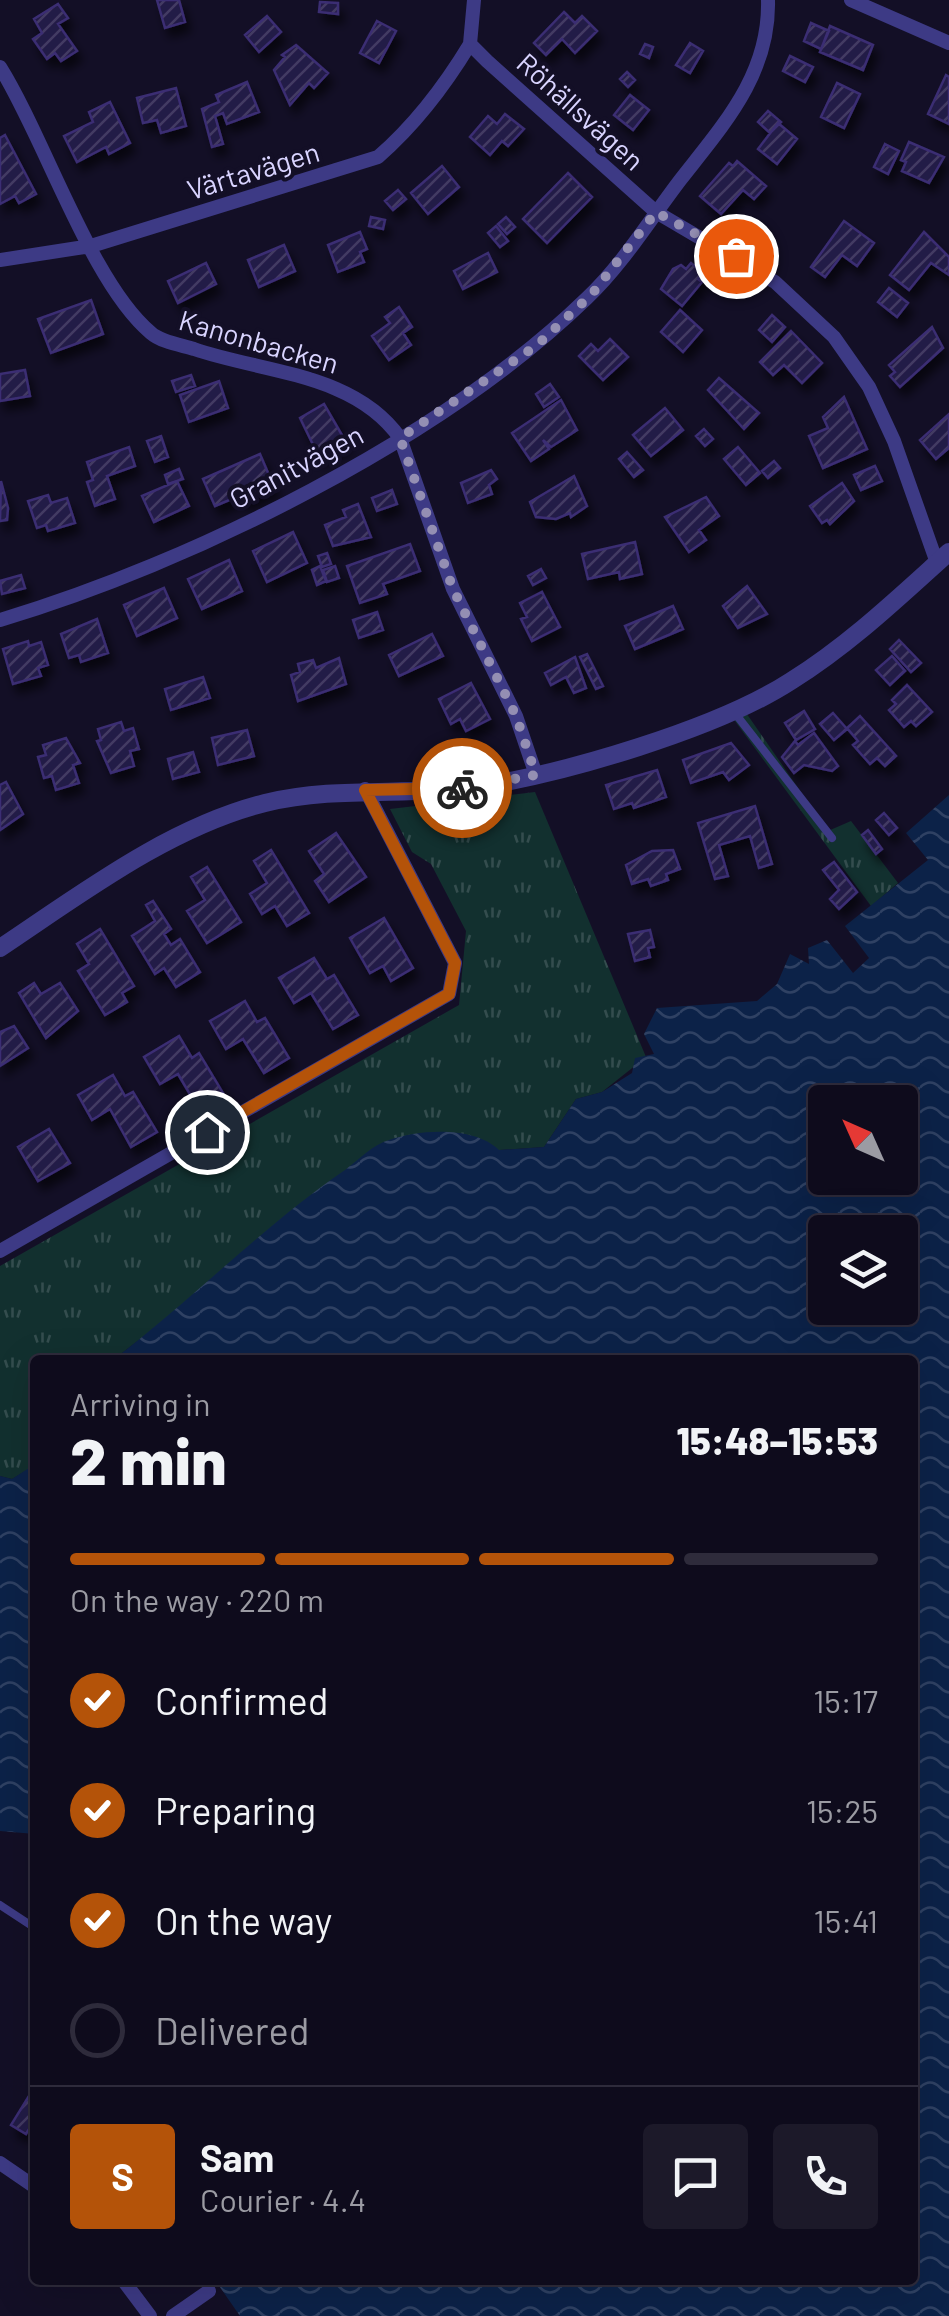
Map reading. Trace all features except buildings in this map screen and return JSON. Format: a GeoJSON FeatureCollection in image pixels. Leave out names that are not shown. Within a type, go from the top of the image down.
{"type":"FeatureCollection","features":[{"type":"Feature","properties":{"kind":"street"},"geometry":{"type":"LineString","coordinates":[[470,44],[475,6],[488,0]]}},
{"type":"Feature","properties":{"kind":"street","name":"Granitvägen"},"geometry":{"type":"LineString","coordinates":[[0,620],[84,592],[243,524],[400,438],[536,346],[592,294],[746,92],[766,43],[768,0]]}},
{"type":"Feature","properties":{"kind":"street"},"geometry":{"type":"LineString","coordinates":[[850,0],[949,43]]}},
{"type":"Feature","properties":{"kind":"street","name":"Röhällsvägen"},"geometry":{"type":"LineString","coordinates":[[470,44],[656,212],[762,273],[834,338],[869,388],[943,557]]}},
{"type":"Feature","properties":{"kind":"street","name":"Värtavägen"},"geometry":{"type":"LineString","coordinates":[[0,260],[90,246],[378,158],[420,117],[470,44]]}},
{"type":"Feature","properties":{"kind":"street","name":"Kanonbacken"},"geometry":{"type":"LineString","coordinates":[[0,67],[30,116],[90,246],[122,300],[154,336],[239,364],[335,386],[385,417],[400,438],[453,589],[516,716],[536,775]]}},
{"type":"Feature","properties":{"kind":"street"},"geometry":{"type":"LineString","coordinates":[[0,948],[102,880],[214,821],[264,803],[365,790],[471,787],[536,775],[733,711],[828,657],[908,592],[943,557]]}},
{"type":"Feature","properties":{"kind":"street"},"geometry":{"type":"LineString","coordinates":[[0,1251],[449,994],[455,963],[365,790]]}},
{"type":"Feature","properties":{"kind":"street"},"geometry":{"type":"LineString","coordinates":[[0,2163],[30,2184]]}},
{"type":"Feature","properties":{"kind":"street"},"geometry":{"type":"LineString","coordinates":[[127,2285],[150,2316]]}},
{"type":"Feature","properties":{"kind":"street"},"geometry":{"type":"LineString","coordinates":[[173,2316],[209,2291]]}},
{"type":"Feature","properties":{"kind":"lane"},"geometry":{"type":"LineString","coordinates":[[733,711],[832,838]]}},
{"type":"Feature","properties":{"kind":"lane"},"geometry":{"type":"LineString","coordinates":[[0,1906],[30,1925]]}},
{"type":"Feature","properties":{"kind":"green space"},"geometry":{"type":"Polygon","coordinates":[[[742,707],[828,831],[851,821],[898,883],[871,906],[729,713],[742,707]]]}},
{"type":"Feature","properties":{"kind":"green space"},"geometry":{"type":"Polygon","coordinates":[[[535,792],[646,1057],[602,1092],[576,1099],[544,1147],[499,1150],[184,1305],[119,1355],[30,1355],[30,1468],[12,1479],[0,1476],[0,1266],[459,1005],[466,931],[431,864],[412,852],[390,809],[535,792]]]}},
{"type":"Feature","properties":{"kind":"water"},"geometry":{"type":"Polygon","coordinates":[[[949,795],[949,2316],[240,2316],[218,2285],[918,2285],[918,1355],[119,1355],[285,1215],[378,1145],[416,1134],[447,1132],[476,1137],[499,1150],[544,1147],[576,1099],[602,1092],[632,1073],[635,1058],[654,1054],[644,1034],[657,1008],[757,1001],[777,984],[790,954],[809,964],[808,948],[827,940],[853,973],[869,958],[845,926],[928,860],[906,833],[949,795]]]}},
{"type":"Feature","properties":{"kind":"water"},"geometry":{"type":"Polygon","coordinates":[[[30,1453],[30,1834],[0,1831],[0,1476],[12,1479],[29,1468],[30,1453]]]}},
{"type":"Feature","properties":{"kind":"way so far"},"geometry":{"type":"LineString","coordinates":[[462,788],[536,775],[516,716],[453,589],[400,438],[536,346],[592,294],[656,212],[736,256]]}},
{"type":"Feature","properties":{"kind":"route"},"geometry":{"type":"LineString","coordinates":[[207,1132],[449,994],[455,963],[365,790],[462,788]]}}]}
